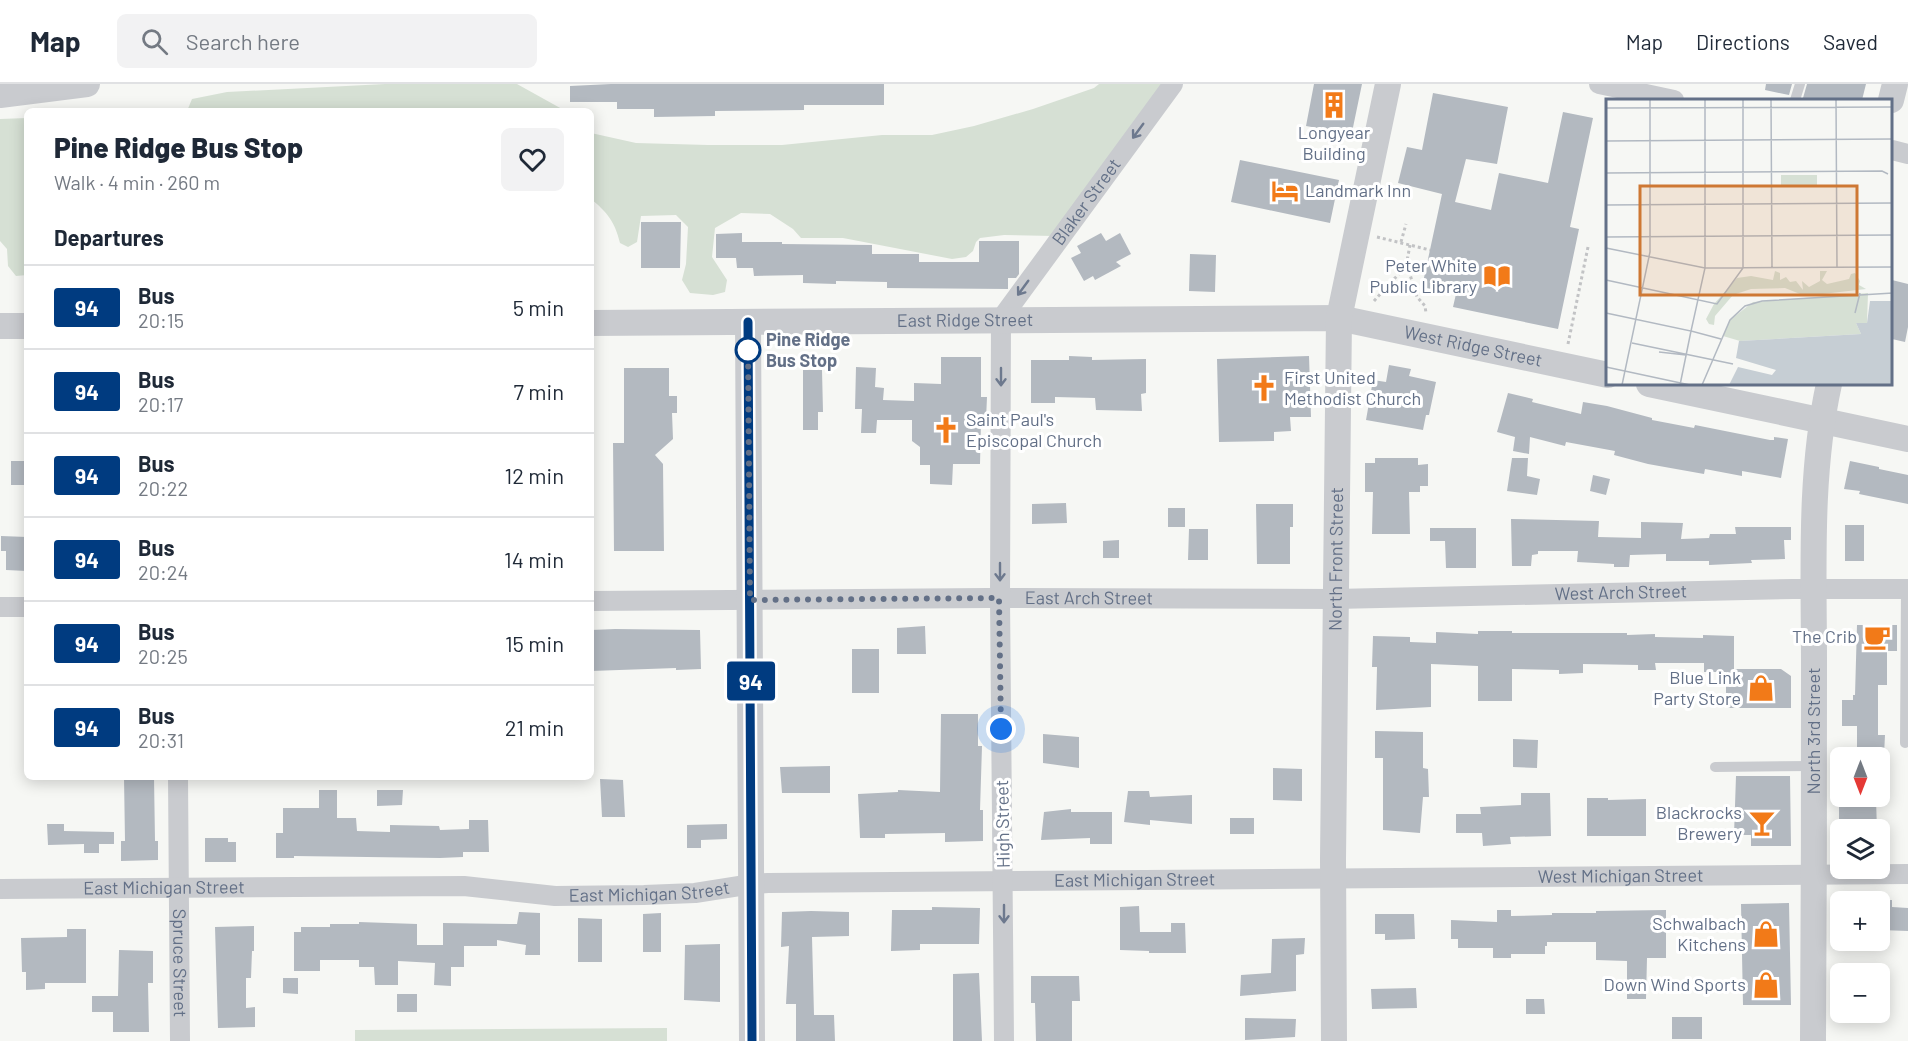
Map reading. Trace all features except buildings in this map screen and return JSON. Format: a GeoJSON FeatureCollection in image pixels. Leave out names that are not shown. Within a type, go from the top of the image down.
{"type":"FeatureCollection","features":[{"type":"Feature","properties":{"kind":"street"},"geometry":{"type":"LineString","coordinates":[[0,95],[87,84]]}},
{"type":"Feature","properties":{"kind":"street","name":"Blaker Street"},"geometry":{"type":"LineString","coordinates":[[1001,319],[1173,84]]}},
{"type":"Feature","properties":{"kind":"street","name":"North Front Street"},"geometry":{"type":"LineString","coordinates":[[1334,1041],[1333,880],[1339,318],[1388,84]]}},
{"type":"Feature","properties":{"kind":"street"},"geometry":{"type":"LineString","coordinates":[[1599,84],[1669,99]]}},
{"type":"Feature","properties":{"kind":"street"},"geometry":{"type":"LineString","coordinates":[[1891,99],[1895,84]]}},
{"type":"Feature","properties":{"kind":"street"},"geometry":{"type":"LineString","coordinates":[[1893,150],[1908,154]]}},
{"type":"Feature","properties":{"kind":"street","name":"East Ridge Street"},"geometry":{"type":"LineString","coordinates":[[594,323],[1339,318]]}},
{"type":"Feature","properties":{"kind":"street","name":"West Ridge Street"},"geometry":{"type":"LineString","coordinates":[[1339,318],[1606,375]]}},
{"type":"Feature","properties":{"kind":"street","name":"High Street"},"geometry":{"type":"LineString","coordinates":[[1001,319],[999,598],[1004,880],[1004,1041]]}},
{"type":"Feature","properties":{"kind":"street"},"geometry":{"type":"LineString","coordinates":[[748,322],[752,1041]]}},
{"type":"Feature","properties":{"kind":"street"},"geometry":{"type":"LineString","coordinates":[[0,326],[24,326]]}},
{"type":"Feature","properties":{"kind":"street"},"geometry":{"type":"LineString","coordinates":[[1658,386],[1908,439]]}},
{"type":"Feature","properties":{"kind":"street","name":"North 3rd Street"},"geometry":{"type":"LineString","coordinates":[[1813,1041],[1816,466],[1821,421],[1829,386]]}},
{"type":"Feature","properties":{"kind":"street","name":"West Arch Street"},"geometry":{"type":"LineString","coordinates":[[1335,599],[1907,589]]}},
{"type":"Feature","properties":{"kind":"street","name":"East Arch Street"},"geometry":{"type":"LineString","coordinates":[[594,602],[999,598],[1335,599]]}},
{"type":"Feature","properties":{"kind":"street"},"geometry":{"type":"LineString","coordinates":[[0,607],[24,607]]}},
{"type":"Feature","properties":{"kind":"street","name":"Spruce Street"},"geometry":{"type":"LineString","coordinates":[[178,780],[180,1041]]}},
{"type":"Feature","properties":{"kind":"street","name":"West Michigan Street"},"geometry":{"type":"LineString","coordinates":[[1333,880],[1908,874]]}},
{"type":"Feature","properties":{"kind":"street","name":"East Michigan Street"},"geometry":{"type":"LineString","coordinates":[[0,889],[464,886],[555,896],[695,893],[752,884],[1004,880],[1333,880]]}},
{"type":"Feature","properties":{"kind":"lane"},"geometry":{"type":"LineString","coordinates":[[1795,99],[1800,84]]}},
{"type":"Feature","properties":{"kind":"lane"},"geometry":{"type":"LineString","coordinates":[[1905,742],[1907,589]]}},
{"type":"Feature","properties":{"kind":"lane"},"geometry":{"type":"LineString","coordinates":[[1715,767],[1814,766]]}},
{"type":"Feature","properties":{"kind":"path"},"geometry":{"type":"LineString","coordinates":[[1401,243],[1406,224]]}},
{"type":"Feature","properties":{"kind":"path"},"geometry":{"type":"LineString","coordinates":[[1377,237],[1430,250]]}},
{"type":"Feature","properties":{"kind":"path"},"geometry":{"type":"LineString","coordinates":[[1410,245],[1407,263],[1417,297],[1425,306],[1426,313]]}},
{"type":"Feature","properties":{"kind":"path"},"geometry":{"type":"LineString","coordinates":[[1568,344],[1588,247]]}},
{"type":"Feature","properties":{"kind":"path"},"geometry":{"type":"LineString","coordinates":[[1374,301],[1407,263]]}},
{"type":"Feature","properties":{"kind":"shaded area"},"geometry":{"type":"Polygon","coordinates":[[[385,84],[517,84],[560,108],[188,108],[192,99],[227,92],[385,84]]]}},
{"type":"Feature","properties":{"kind":"shaded area"},"geometry":{"type":"Polygon","coordinates":[[[1099,84],[1165,84],[1054,236],[1004,235],[980,238],[973,251],[966,257],[952,259],[843,238],[801,238],[793,229],[770,214],[741,213],[715,228],[712,257],[727,280],[725,292],[713,295],[690,293],[682,280],[686,264],[688,227],[676,215],[641,216],[637,242],[628,247],[620,243],[610,218],[594,201],[594,134],[636,143],[708,145],[782,145],[882,135],[932,135],[1033,109],[1094,88],[1099,84]]]}},
{"type":"Feature","properties":{"kind":"shaded area"},"geometry":{"type":"Polygon","coordinates":[[[24,118],[24,275],[16,276],[8,266],[7,249],[0,241],[0,119],[24,118]]]}},
{"type":"Feature","properties":{"kind":"shaded area"},"geometry":{"type":"Polygon","coordinates":[[[667,1028],[667,1041],[355,1041],[355,1030],[667,1028]]]}},
{"type":"Feature","properties":{"kind":"bus line","name":"94"},"geometry":{"type":"LineString","coordinates":[[748,322],[752,1041]]}},
{"type":"Feature","properties":{"kind":"place","name":"Longyear Building"},"geometry":{"type":"Point","coordinates":[1334,105]}},
{"type":"Feature","properties":{"kind":"place","name":"Landmark Inn"},"geometry":{"type":"Point","coordinates":[1285,191]}},
{"type":"Feature","properties":{"kind":"place","name":"Peter White Public Library"},"geometry":{"type":"Point","coordinates":[1497,276]}},
{"type":"Feature","properties":{"kind":"place","name":"Pine Ridge Bus Stop"},"geometry":{"type":"Point","coordinates":[748,350]}},
{"type":"Feature","properties":{"kind":"place","name":"First United Methodist Church"},"geometry":{"type":"Point","coordinates":[1264,388]}},
{"type":"Feature","properties":{"kind":"place","name":"Saint Paul's Episcopal Church"},"geometry":{"type":"Point","coordinates":[946,430]}},
{"type":"Feature","properties":{"kind":"place","name":"The Crib"},"geometry":{"type":"Point","coordinates":[1877,637]}},
{"type":"Feature","properties":{"kind":"place","name":"Blue Link Party Store"},"geometry":{"type":"Point","coordinates":[1761,688]}},
{"type":"Feature","properties":{"kind":"place","name":"Blackrocks Brewery"},"geometry":{"type":"Point","coordinates":[1762,823]}},
{"type":"Feature","properties":{"kind":"place","name":"Schwalbach Kitchens"},"geometry":{"type":"Point","coordinates":[1766,934]}},
{"type":"Feature","properties":{"kind":"place","name":"Down Wind Sports"},"geometry":{"type":"Point","coordinates":[1766,985]}},
{"type":"Feature","properties":{"kind":"route"},"geometry":{"type":"LineString","coordinates":[[748,350],[748,342],[750,600],[999,598],[1001,729]]}}]}
